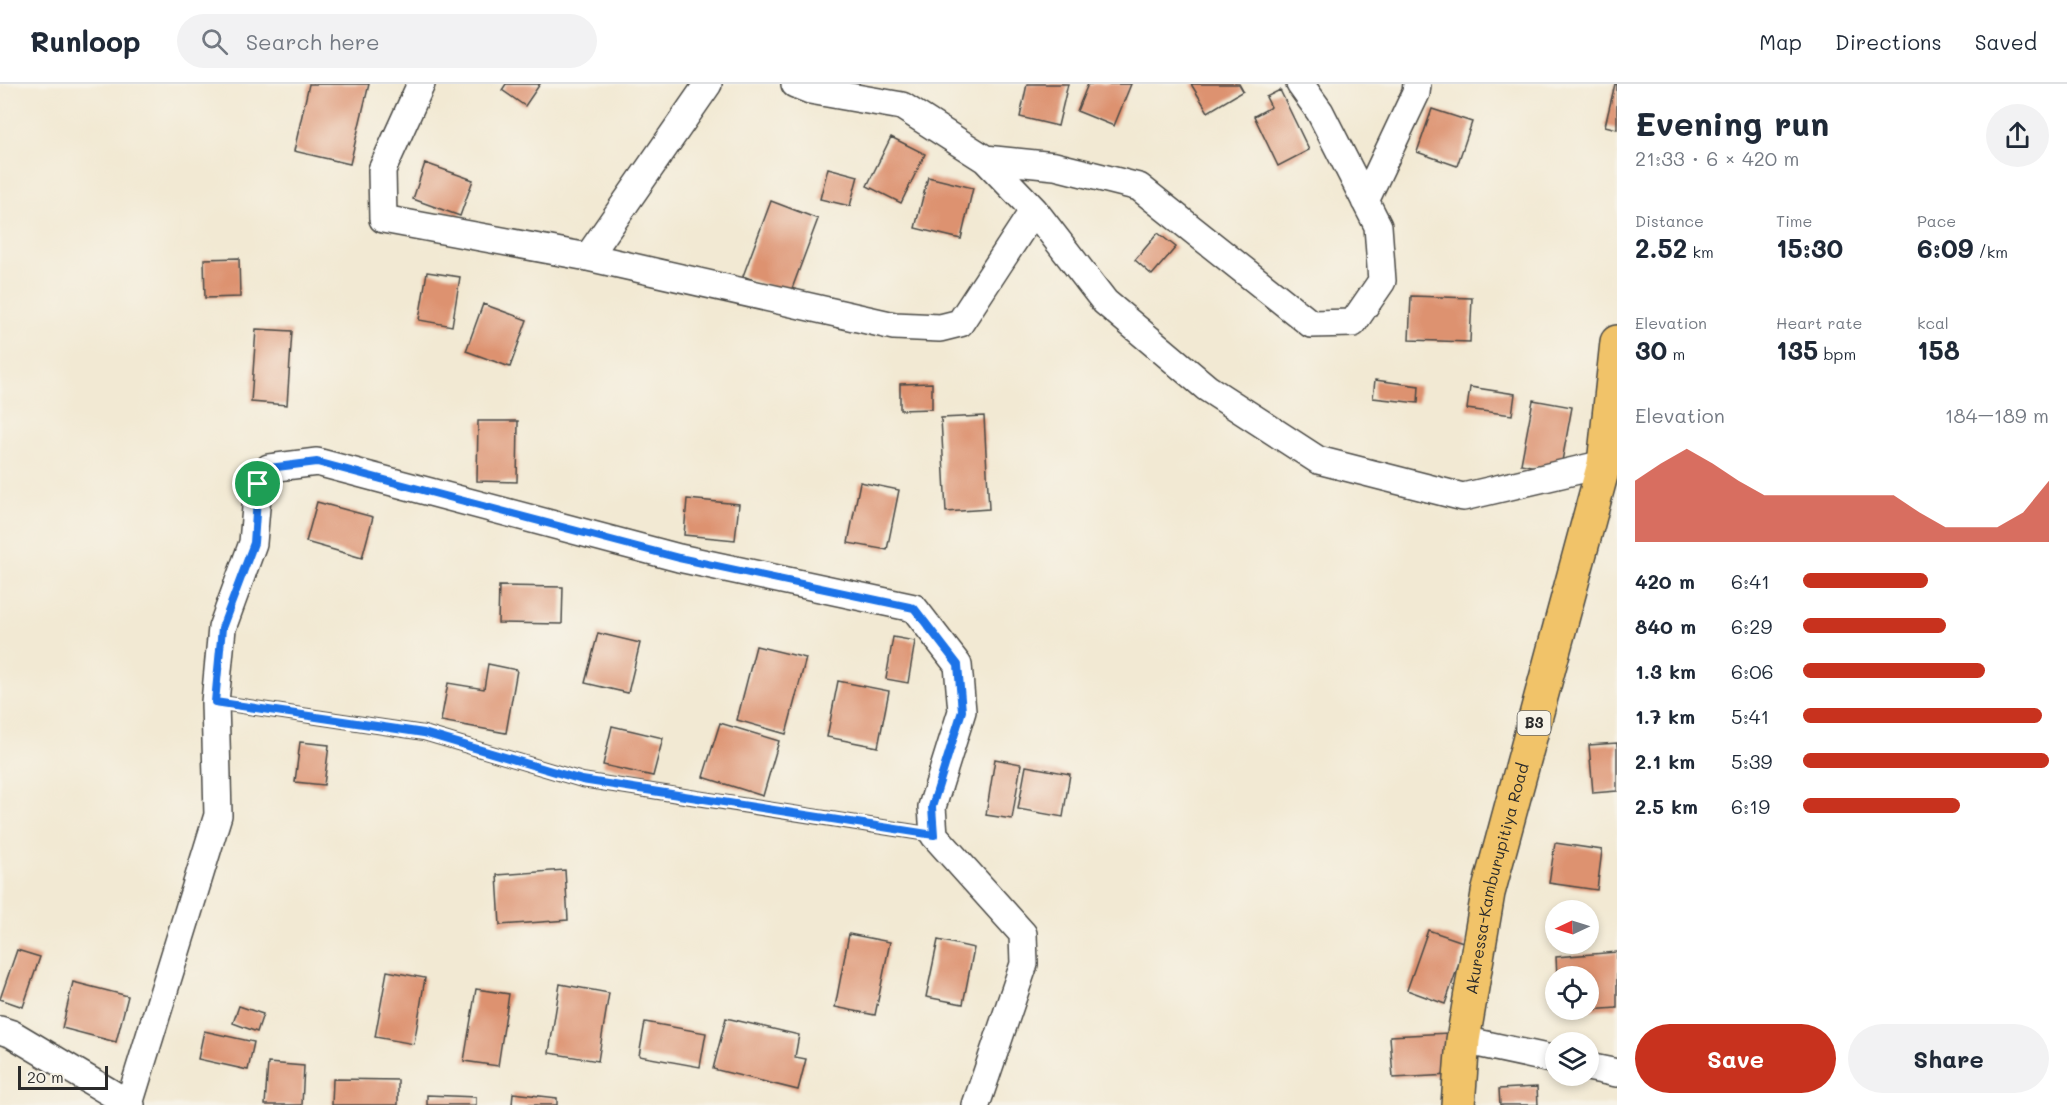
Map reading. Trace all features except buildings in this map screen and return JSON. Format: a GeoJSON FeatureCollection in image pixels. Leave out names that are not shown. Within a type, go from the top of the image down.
{"type":"FeatureCollection","features":[{"type":"Feature","properties":{"kind":"main road","name":"Akuressa-Kamburupitiya Road"},"geometry":{"type":"LineString","coordinates":[[1458,1105],[1463,1040],[1488,893],[1604,464],[1617,342]]}},
{"type":"Feature","properties":{"kind":"street"},"geometry":{"type":"LineString","coordinates":[[421,84],[382,170],[383,219],[588,257],[894,326],[940,328],[960,323],[1034,210]]}},
{"type":"Feature","properties":{"kind":"street"},"geometry":{"type":"LineString","coordinates":[[588,257],[708,84]]}},
{"type":"Feature","properties":{"kind":"street"},"geometry":{"type":"LineString","coordinates":[[795,84],[810,90],[902,106],[985,159],[1034,210],[1105,302],[1207,388],[1318,460],[1463,497],[1604,464]]}},
{"type":"Feature","properties":{"kind":"street"},"geometry":{"type":"LineString","coordinates":[[985,159],[1055,166],[1139,187],[1311,324],[1353,323],[1382,281],[1378,226],[1320,112],[1300,84]]}},
{"type":"Feature","properties":{"kind":"street"},"geometry":{"type":"LineString","coordinates":[[1365,201],[1416,93],[1417,84]]}},
{"type":"Feature","properties":{"kind":"street"},"geometry":{"type":"LineString","coordinates":[[0,1030],[12,1034],[130,1105],[218,815],[215,702],[222,628],[254,543],[258,484],[269,468],[317,462],[679,558],[914,608],[958,665],[962,711],[932,807],[934,835],[1023,934],[1024,963],[976,1105]]}},
{"type":"Feature","properties":{"kind":"street"},"geometry":{"type":"LineString","coordinates":[[1463,1040],[1545,1058]]}},
{"type":"Feature","properties":{"kind":"street"},"geometry":{"type":"LineString","coordinates":[[1599,1069],[1617,1073]]}},
{"type":"Feature","properties":{"kind":"lane"},"geometry":{"type":"LineString","coordinates":[[215,702],[424,733],[582,780],[934,835]]}},
{"type":"Feature","properties":{"kind":"route"},"geometry":{"type":"LineString","coordinates":[[317,462],[679,558],[914,608],[958,665],[962,711],[932,807],[934,835],[582,780],[424,733],[215,702],[222,628],[254,543],[258,484],[269,468],[317,462]]}}]}
